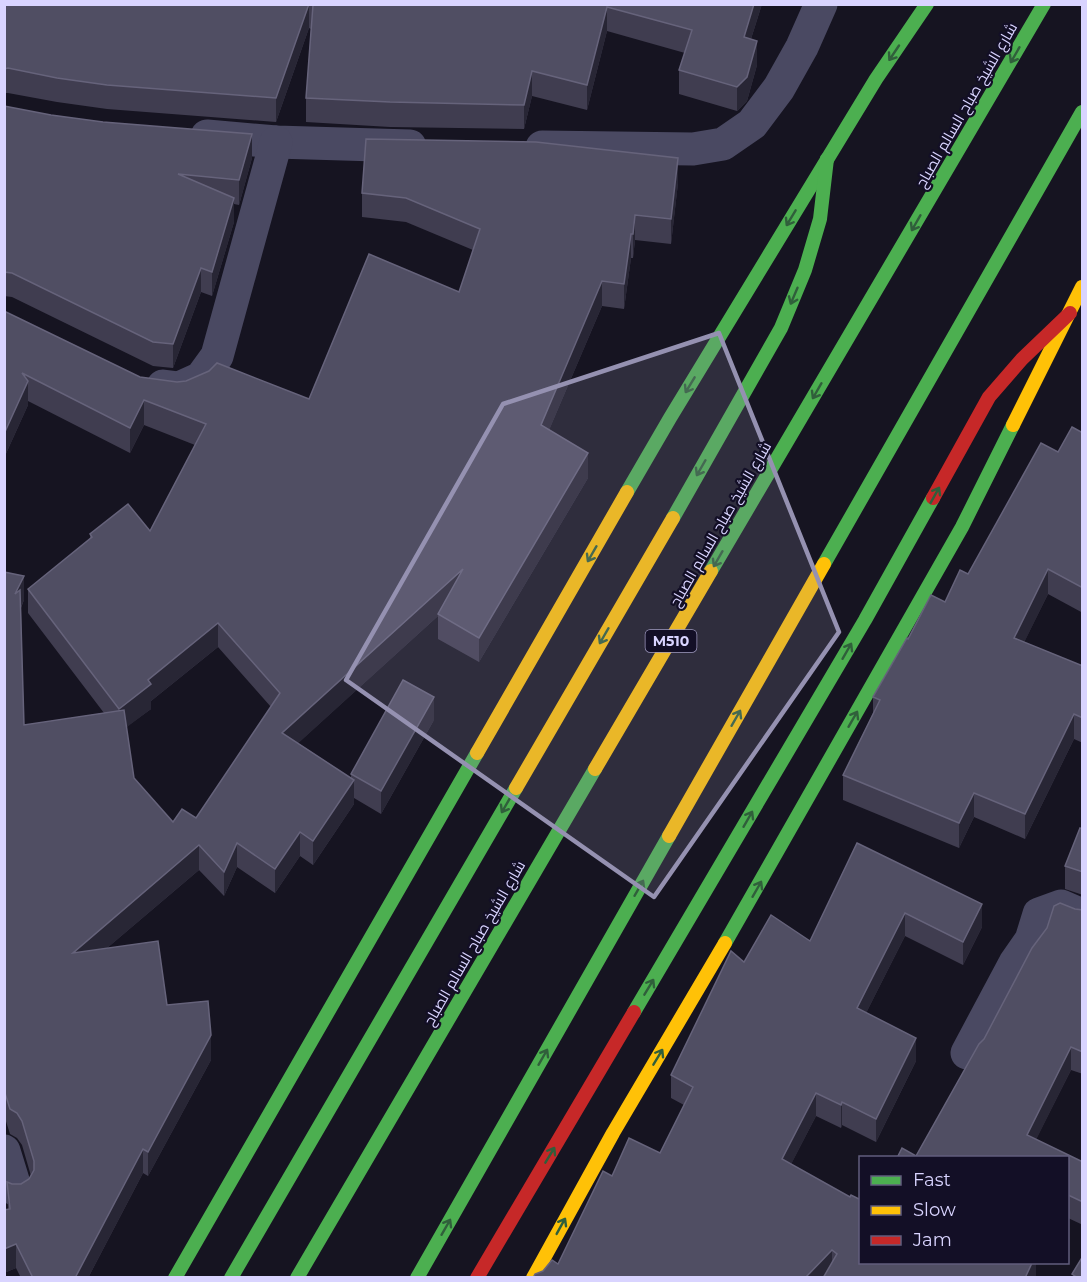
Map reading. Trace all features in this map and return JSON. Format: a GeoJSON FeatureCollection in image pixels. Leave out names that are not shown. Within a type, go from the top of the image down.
{"type":"FeatureCollection","features":[{"type":"Feature","properties":{"kind":"main road"},"geometry":{"type":"LineString","coordinates":[[176,1278],[670,418],[876,79],[927,4]]}},
{"type":"Feature","properties":{"kind":"main road","name":"شارع الشيخ صباح السالم الصباح"},"geometry":{"type":"LineString","coordinates":[[297,1278],[1044,4]]}},
{"type":"Feature","properties":{"kind":"main road"},"geometry":{"type":"LineString","coordinates":[[417,1278],[1083,112]]}},
{"type":"Feature","properties":{"kind":"main road"},"geometry":{"type":"LineString","coordinates":[[231,1278],[781,328],[805,270],[820,219],[827,159]]}},
{"type":"Feature","properties":{"kind":"main road"},"geometry":{"type":"LineString","coordinates":[[533,1278],[613,1133],[746,908],[962,527],[1083,287]]}},
{"type":"Feature","properties":{"kind":"main road"},"geometry":{"type":"LineString","coordinates":[[477,1278],[865,620],[989,397],[1022,358],[1070,313]]}},
{"type":"Feature","properties":{"kind":"street"},"geometry":{"type":"LineString","coordinates":[[518,147],[693,149],[723,144],[752,124],[779,88],[802,47],[821,4]]}},
{"type":"Feature","properties":{"kind":"street"},"geometry":{"type":"LineString","coordinates":[[176,134],[276,142],[436,146]]}},
{"type":"Feature","properties":{"kind":"street"},"geometry":{"type":"LineString","coordinates":[[138,379],[148,384],[179,388],[201,378],[217,356],[276,142]]}},
{"type":"Feature","properties":{"kind":"street"},"geometry":{"type":"LineString","coordinates":[[967,1053],[1031,940],[1039,914],[1060,906],[1083,915]]}},
{"type":"Feature","properties":{"kind":"street"},"geometry":{"type":"LineString","coordinates":[[4,1151],[16,1190]]}},
{"type":"Feature","properties":{"kind":"highlighted area"},"geometry":{"type":"Polygon","coordinates":[[[719,333],[839,632],[654,897],[346,680],[503,404],[719,333]]]}},
{"type":"Feature","properties":{"kind":"building"},"geometry":{"type":"Polygon","coordinates":[[[4,4],[309,4],[276,98],[107,85],[4,69],[4,4]]]}},
{"type":"Feature","properties":{"kind":"building"},"geometry":{"type":"Polygon","coordinates":[[[311,4],[754,4],[744,37],[757,41],[747,77],[737,87],[679,70],[692,30],[607,7],[587,85],[532,71],[524,105],[306,98],[313,5],[311,4]]]}},
{"type":"Feature","properties":{"kind":"building"},"geometry":{"type":"Polygon","coordinates":[[[4,106],[103,122],[252,134],[239,180],[178,174],[234,198],[212,272],[201,268],[173,344],[153,342],[12,273],[4,272],[4,106]]]}},
{"type":"Feature","properties":{"kind":"building"},"geometry":{"type":"Polygon","coordinates":[[[366,139],[536,142],[678,158],[671,219],[635,215],[624,284],[602,281],[541,425],[588,453],[479,638],[438,614],[463,569],[282,733],[354,780],[313,841],[300,832],[275,869],[237,843],[224,872],[199,845],[73,953],[158,941],[167,1005],[208,1001],[211,1035],[148,1152],[143,1149],[75,1278],[33,1278],[16,1244],[4,1249],[4,1210],[10,1209],[7,1182],[21,1184],[29,1179],[34,1170],[34,1161],[22,1121],[17,1113],[10,1109],[4,1090],[4,572],[24,576],[15,594],[20,590],[24,725],[124,710],[134,778],[173,822],[182,809],[196,818],[280,693],[218,623],[148,680],[151,684],[119,709],[28,589],[92,537],[90,534],[128,504],[150,531],[206,424],[144,400],[130,428],[22,373],[28,381],[4,434],[4,311],[140,377],[186,381],[209,371],[217,363],[309,399],[369,254],[459,292],[480,229],[406,198],[362,193],[366,139]]]}},
{"type":"Feature","properties":{"kind":"building"},"geometry":{"type":"Polygon","coordinates":[[[1072,427],[1083,433],[1083,588],[1048,569],[1014,638],[1083,666],[1083,718],[1074,714],[1025,814],[974,793],[959,823],[843,775],[880,700],[873,697],[931,595],[945,602],[960,570],[968,574],[1041,443],[1058,452],[1072,427]]]}},
{"type":"Feature","properties":{"kind":"building"},"geometry":{"type":"Polygon","coordinates":[[[403,680],[434,697],[381,791],[351,774],[403,680]]]}},
{"type":"Feature","properties":{"kind":"building"},"geometry":{"type":"Polygon","coordinates":[[[1080,828],[1083,829],[1083,872],[1065,866],[1080,828]]]}},
{"type":"Feature","properties":{"kind":"building"},"geometry":{"type":"Polygon","coordinates":[[[857,843],[982,904],[963,942],[905,913],[857,1008],[916,1038],[876,1119],[842,1102],[841,1105],[816,1093],[782,1159],[850,1197],[851,1195],[859,1199],[859,1264],[1032,1264],[1025,1278],[823,1278],[837,1254],[832,1250],[805,1278],[533,1278],[552,1260],[558,1264],[603,1171],[612,1176],[629,1138],[660,1153],[693,1087],[671,1075],[731,951],[744,962],[771,915],[810,941],[857,843]]]}},
{"type":"Feature","properties":{"kind":"building"},"geometry":{"type":"Polygon","coordinates":[[[1060,903],[1083,910],[1083,1052],[1071,1047],[1027,1135],[1083,1162],[1083,1202],[1069,1195],[1069,1156],[916,1156],[979,1044],[984,1039],[1032,948],[1047,928],[1054,906],[1060,903]]]}},
{"type":"Feature","properties":{"kind":"building"},"geometry":{"type":"Polygon","coordinates":[[[902,1148],[916,1156],[898,1156],[902,1148]]]}},
{"type":"Feature","properties":{"kind":"building"},"geometry":{"type":"Polygon","coordinates":[[[1083,1256],[1083,1278],[1078,1278],[1072,1274],[1083,1256]]]}},
{"type":"Feature","properties":{"kind":"traffic: fast"},"geometry":{"type":"LineString","coordinates":[[627,492],[876,79],[927,4]]}},
{"type":"Feature","properties":{"kind":"traffic: fast"},"geometry":{"type":"LineString","coordinates":[[711,571],[1044,4]]}},
{"type":"Feature","properties":{"kind":"traffic: fast"},"geometry":{"type":"LineString","coordinates":[[824,564],[1082,112]]}},
{"type":"Feature","properties":{"kind":"traffic: fast"},"geometry":{"type":"LineString","coordinates":[[673,518],[781,328],[805,270],[820,219],[827,159]]}},
{"type":"Feature","properties":{"kind":"traffic: fast"},"geometry":{"type":"LineString","coordinates":[[725,943],[962,527],[1013,425]]}},
{"type":"Feature","properties":{"kind":"traffic: fast"},"geometry":{"type":"LineString","coordinates":[[634,1012],[865,620],[933,498]]}},
{"type":"Feature","properties":{"kind":"traffic: fast"},"geometry":{"type":"LineString","coordinates":[[175,1278],[477,753]]}},
{"type":"Feature","properties":{"kind":"traffic: fast"},"geometry":{"type":"LineString","coordinates":[[297,1278],[595,769]]}},
{"type":"Feature","properties":{"kind":"traffic: fast"},"geometry":{"type":"LineString","coordinates":[[231,1278],[516,788]]}},
{"type":"Feature","properties":{"kind":"traffic: fast"},"geometry":{"type":"LineString","coordinates":[[417,1278],[669,836]]}},
{"type":"Feature","properties":{"kind":"traffic: slow"},"geometry":{"type":"LineString","coordinates":[[1013,425],[1082,287]]}},
{"type":"Feature","properties":{"kind":"traffic: slow"},"geometry":{"type":"LineString","coordinates":[[477,753],[627,492]]}},
{"type":"Feature","properties":{"kind":"traffic: slow"},"geometry":{"type":"LineString","coordinates":[[516,788],[673,518]]}},
{"type":"Feature","properties":{"kind":"traffic: slow"},"geometry":{"type":"LineString","coordinates":[[669,836],[824,564]]}},
{"type":"Feature","properties":{"kind":"traffic: slow"},"geometry":{"type":"LineString","coordinates":[[595,769],[711,571]]}},
{"type":"Feature","properties":{"kind":"traffic: slow"},"geometry":{"type":"LineString","coordinates":[[533,1278],[613,1133],[725,943]]}},
{"type":"Feature","properties":{"kind":"traffic: jam"},"geometry":{"type":"LineString","coordinates":[[933,498],[989,397],[1022,359],[1070,313]]}},
{"type":"Feature","properties":{"kind":"traffic: jam"},"geometry":{"type":"LineString","coordinates":[[477,1278],[634,1012]]}}]}
